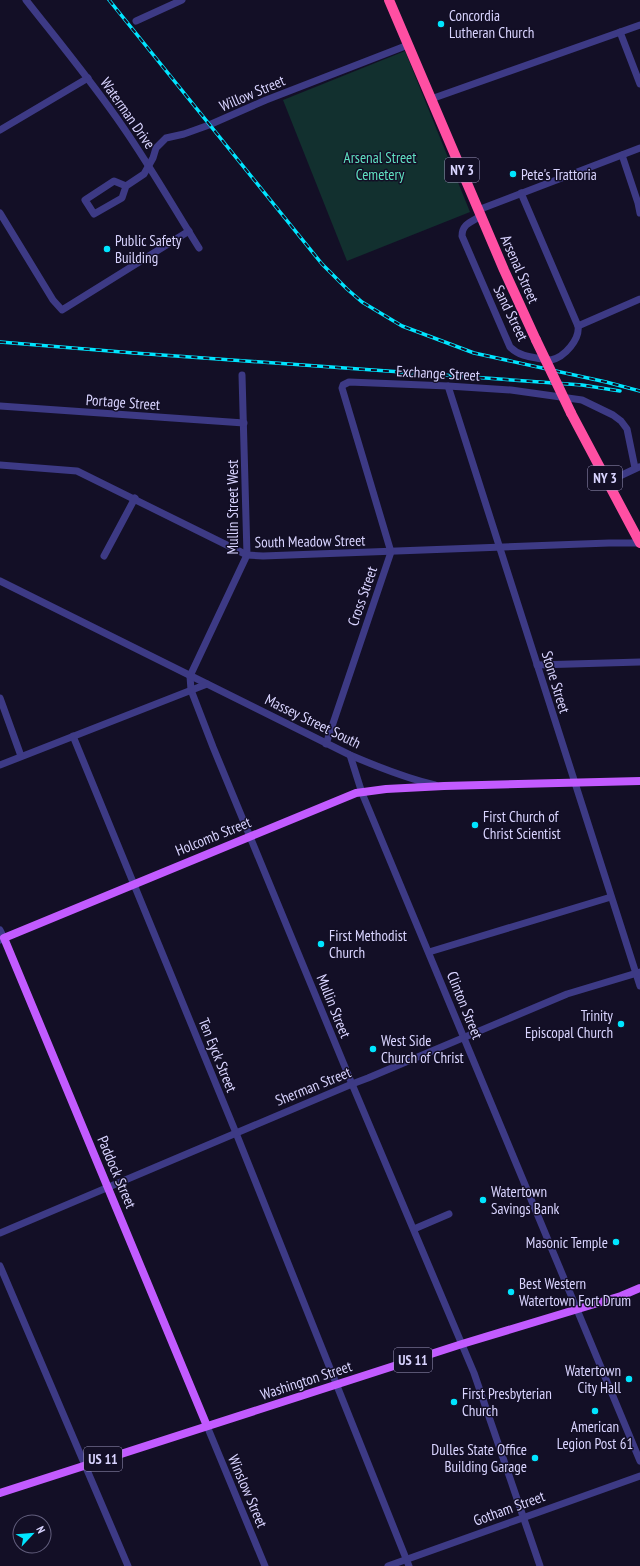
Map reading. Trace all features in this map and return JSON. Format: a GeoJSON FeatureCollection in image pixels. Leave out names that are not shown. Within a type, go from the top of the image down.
{"type":"FeatureCollection","features":[{"type":"Feature","properties":{"kind":"highway","name":"Arsenal Street"},"geometry":{"type":"LineString","coordinates":[[389,0],[536,340],[571,413],[640,543]]}},
{"type":"Feature","properties":{"kind":"main road","name":"Massey Street South"},"geometry":{"type":"LineString","coordinates":[[444,786],[574,784],[640,781]]}},
{"type":"Feature","properties":{"kind":"main road","name":"Holcomb Street"},"geometry":{"type":"LineString","coordinates":[[2,939],[356,793],[386,789],[444,786]]}},
{"type":"Feature","properties":{"kind":"main road","name":"Paddock Street"},"geometry":{"type":"LineString","coordinates":[[2,939],[108,1187],[207,1426]]}},
{"type":"Feature","properties":{"kind":"main road","name":"Washington Street"},"geometry":{"type":"LineString","coordinates":[[0,1493],[462,1344],[621,1296],[640,1288]]}},
{"type":"Feature","properties":{"kind":"main road","name":"Washington Street"},"geometry":{"type":"LineString","coordinates":[[621,1296],[640,1294]]}},
{"type":"Feature","properties":{"kind":"street","name":"Waterman Drive"},"geometry":{"type":"LineString","coordinates":[[26,0],[88,78],[124,128],[199,248]]}},
{"type":"Feature","properties":{"kind":"street"},"geometry":{"type":"LineString","coordinates":[[136,21],[182,0]]}},
{"type":"Feature","properties":{"kind":"street"},"geometry":{"type":"LineString","coordinates":[[431,99],[640,25]]}},
{"type":"Feature","properties":{"kind":"street"},"geometry":{"type":"LineString","coordinates":[[620,32],[640,84]]}},
{"type":"Feature","properties":{"kind":"street","name":"Willow Street"},"geometry":{"type":"LineString","coordinates":[[126,186],[114,181],[85,200],[94,214],[122,198],[126,186],[144,174],[156,148],[166,138],[184,134],[209,125],[266,100],[408,45]]}},
{"type":"Feature","properties":{"kind":"street"},"geometry":{"type":"LineString","coordinates":[[0,130],[88,78]]}},
{"type":"Feature","properties":{"kind":"street"},"geometry":{"type":"LineString","coordinates":[[480,213],[521,193],[640,148]]}},
{"type":"Feature","properties":{"kind":"street"},"geometry":{"type":"LineString","coordinates":[[622,155],[640,213]]}},
{"type":"Feature","properties":{"kind":"street"},"geometry":{"type":"LineString","coordinates":[[521,193],[578,326],[640,299]]}},
{"type":"Feature","properties":{"kind":"street"},"geometry":{"type":"LineString","coordinates":[[0,213],[53,300],[59,309],[62,310],[189,231]]}},
{"type":"Feature","properties":{"kind":"street","name":"Sand Street"},"geometry":{"type":"LineString","coordinates":[[480,213],[464,225],[462,236],[510,347],[515,352],[522,355],[551,360],[563,354],[572,345],[578,334],[578,326]]}},
{"type":"Feature","properties":{"kind":"street","name":"Mullin Street West"},"geometry":{"type":"LineString","coordinates":[[190,676],[247,555],[242,375]]}},
{"type":"Feature","properties":{"kind":"street","name":"Exchange Street"},"geometry":{"type":"LineString","coordinates":[[348,411],[342,388],[343,385],[349,382],[448,386],[524,392],[582,400],[613,415],[621,421],[627,429],[638,467]]}},
{"type":"Feature","properties":{"kind":"street","name":"Stone Street"},"geometry":{"type":"LineString","coordinates":[[448,386],[538,665],[574,784],[638,972],[640,986]]}},
{"type":"Feature","properties":{"kind":"street","name":"Portage Street"},"geometry":{"type":"LineString","coordinates":[[0,406],[244,423]]}},
{"type":"Feature","properties":{"kind":"street","name":"Cross Street"},"geometry":{"type":"LineString","coordinates":[[326,744],[391,552],[348,411]]}},
{"type":"Feature","properties":{"kind":"street","name":"South Meadow Street"},"geometry":{"type":"LineString","coordinates":[[0,465],[77,471],[135,498],[247,555],[263,556],[640,543]]}},
{"type":"Feature","properties":{"kind":"street"},"geometry":{"type":"LineString","coordinates":[[607,482],[638,467]]}},
{"type":"Feature","properties":{"kind":"street"},"geometry":{"type":"LineString","coordinates":[[104,556],[135,498]]}},
{"type":"Feature","properties":{"kind":"street","name":"Massey Street South"},"geometry":{"type":"LineString","coordinates":[[0,580],[326,744],[393,773],[411,779],[444,786]]}},
{"type":"Feature","properties":{"kind":"street"},"geometry":{"type":"LineString","coordinates":[[538,665],[640,662]]}},
{"type":"Feature","properties":{"kind":"street","name":"Mullin Street"},"geometry":{"type":"LineString","coordinates":[[190,676],[191,690],[250,836],[474,1374],[540,1566]]}},
{"type":"Feature","properties":{"kind":"street"},"geometry":{"type":"LineString","coordinates":[[0,765],[207,684]]}},
{"type":"Feature","properties":{"kind":"street"},"geometry":{"type":"LineString","coordinates":[[0,698],[21,756]]}},
{"type":"Feature","properties":{"kind":"street","name":"Ten Eyck Street"},"geometry":{"type":"LineString","coordinates":[[73,736],[236,1133],[408,1563]]}},
{"type":"Feature","properties":{"kind":"street","name":"Clinton Street"},"geometry":{"type":"LineString","coordinates":[[350,755],[362,792],[639,1457]]}},
{"type":"Feature","properties":{"kind":"street"},"geometry":{"type":"LineString","coordinates":[[429,952],[611,896]]}},
{"type":"Feature","properties":{"kind":"street","name":"Paddock Street"},"geometry":{"type":"LineString","coordinates":[[0,930],[2,939]]}},
{"type":"Feature","properties":{"kind":"street","name":"Sherman Street"},"geometry":{"type":"LineString","coordinates":[[0,1233],[568,994],[638,972]]}},
{"type":"Feature","properties":{"kind":"street"},"geometry":{"type":"LineString","coordinates":[[414,1229],[449,1214]]}},
{"type":"Feature","properties":{"kind":"street"},"geometry":{"type":"LineString","coordinates":[[0,1266],[128,1566]]}},
{"type":"Feature","properties":{"kind":"street","name":"Winslow Street"},"geometry":{"type":"LineString","coordinates":[[207,1426],[265,1566]]}},
{"type":"Feature","properties":{"kind":"street","name":"Gotham Street"},"geometry":{"type":"LineString","coordinates":[[388,1566],[408,1563],[523,1517],[640,1476]]}},
{"type":"Feature","properties":{"kind":"green space","name":"Arsenal Street Cemetery"},"geometry":{"type":"Polygon","coordinates":[[[405,51],[470,212],[347,261],[283,100],[405,51]]]}},
{"type":"Feature","properties":{"kind":"railway"},"geometry":{"type":"LineString","coordinates":[[109,0],[322,264],[362,302],[402,326],[474,353],[640,391]]}},
{"type":"Feature","properties":{"kind":"railway"},"geometry":{"type":"LineString","coordinates":[[0,342],[582,385],[620,391]]}},
{"type":"Feature","properties":{"kind":"place","name":"Concordia Lutheran Church"},"geometry":{"type":"Point","coordinates":[441,24]}},
{"type":"Feature","properties":{"kind":"place","name":"Pete's Trattoria"},"geometry":{"type":"Point","coordinates":[513,174]}},
{"type":"Feature","properties":{"kind":"place","name":"Public Safety Building"},"geometry":{"type":"Point","coordinates":[107,249]}},
{"type":"Feature","properties":{"kind":"place","name":"First Church of Christ Scientist"},"geometry":{"type":"Point","coordinates":[475,825]}},
{"type":"Feature","properties":{"kind":"place","name":"First Methodist Church"},"geometry":{"type":"Point","coordinates":[321,944]}},
{"type":"Feature","properties":{"kind":"place","name":"Trinity Episcopal Church"},"geometry":{"type":"Point","coordinates":[621,1024]}},
{"type":"Feature","properties":{"kind":"place","name":"West Side Church of Christ"},"geometry":{"type":"Point","coordinates":[373,1049]}},
{"type":"Feature","properties":{"kind":"place","name":"Watertown Savings Bank"},"geometry":{"type":"Point","coordinates":[483,1200]}},
{"type":"Feature","properties":{"kind":"place","name":"Masonic Temple"},"geometry":{"type":"Point","coordinates":[616,1242]}},
{"type":"Feature","properties":{"kind":"place","name":"Best Western Watertown Fort Drum"},"geometry":{"type":"Point","coordinates":[511,1292]}},
{"type":"Feature","properties":{"kind":"place","name":"Watertown City Hall"},"geometry":{"type":"Point","coordinates":[629,1379]}},
{"type":"Feature","properties":{"kind":"place","name":"First Presbyterian Church"},"geometry":{"type":"Point","coordinates":[454,1402]}},
{"type":"Feature","properties":{"kind":"place","name":"American Legion Post 61"},"geometry":{"type":"Point","coordinates":[595,1411]}},
{"type":"Feature","properties":{"kind":"place","name":"Dulles State Office Building Garage"},"geometry":{"type":"Point","coordinates":[535,1458]}}]}
